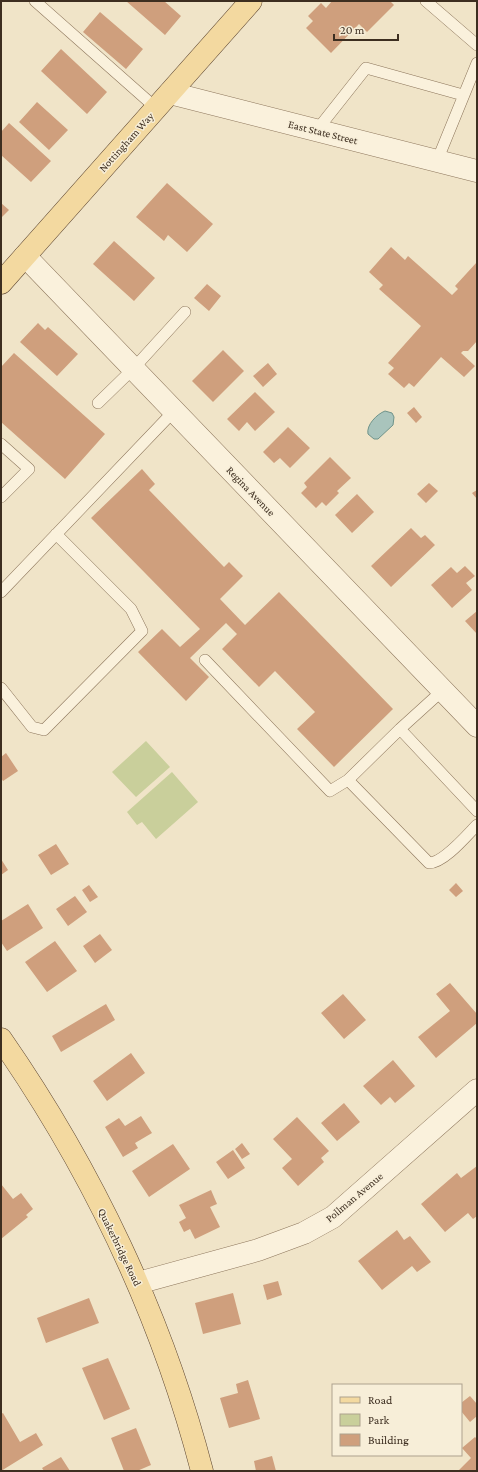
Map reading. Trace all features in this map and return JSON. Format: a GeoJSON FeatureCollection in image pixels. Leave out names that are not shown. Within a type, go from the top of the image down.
{"type":"FeatureCollection","features":[{"type":"Feature","properties":{"kind":"main road","name":"Nottingham Way"},"geometry":{"type":"LineString","coordinates":[[1,283],[251,1]]}},
{"type":"Feature","properties":{"kind":"main road","name":"Quakerbridge Road"},"geometry":{"type":"LineString","coordinates":[[1,1039],[67,1144],[138,1283],[164,1349],[202,1471]]}},
{"type":"Feature","properties":{"kind":"street","name":"East State Street"},"geometry":{"type":"LineString","coordinates":[[163,101],[317,130],[477,171]]}},
{"type":"Feature","properties":{"kind":"street","name":"Regina Avenue"},"geometry":{"type":"LineString","coordinates":[[25,256],[477,726]]}},
{"type":"Feature","properties":{"kind":"street","name":"Pollman Avenue"},"geometry":{"type":"LineString","coordinates":[[138,1283],[258,1250],[304,1233],[333,1217],[477,1090]]}},
{"type":"Feature","properties":{"kind":"lane"},"geometry":{"type":"LineString","coordinates":[[35,1],[163,101]]}},
{"type":"Feature","properties":{"kind":"lane"},"geometry":{"type":"LineString","coordinates":[[426,1],[477,45]]}},
{"type":"Feature","properties":{"kind":"lane"},"geometry":{"type":"LineString","coordinates":[[437,161],[477,63]]}},
{"type":"Feature","properties":{"kind":"lane"},"geometry":{"type":"LineString","coordinates":[[317,130],[366,68],[463,95]]}},
{"type":"Feature","properties":{"kind":"lane"},"geometry":{"type":"LineString","coordinates":[[98,403],[133,369],[185,312]]}},
{"type":"Feature","properties":{"kind":"lane"},"geometry":{"type":"LineString","coordinates":[[1,592],[174,411]]}},
{"type":"Feature","properties":{"kind":"lane"},"geometry":{"type":"LineString","coordinates":[[1,444],[28,469],[1,497]]}},
{"type":"Feature","properties":{"kind":"lane"},"geometry":{"type":"LineString","coordinates":[[1,688],[32,727],[44,730],[142,631],[131,609],[56,534]]}},
{"type":"Feature","properties":{"kind":"lane"},"geometry":{"type":"LineString","coordinates":[[205,660],[330,791],[348,780],[400,729],[443,690]]}},
{"type":"Feature","properties":{"kind":"lane"},"geometry":{"type":"LineString","coordinates":[[400,729],[477,811]]}},
{"type":"Feature","properties":{"kind":"lane"},"geometry":{"type":"LineString","coordinates":[[348,780],[429,863],[434,863],[444,857],[477,825]]}},
{"type":"Feature","properties":{"kind":"green space"},"geometry":{"type":"Polygon","coordinates":[[[146,741],[170,767],[136,797],[112,772],[146,741]]]}},
{"type":"Feature","properties":{"kind":"green space"},"geometry":{"type":"Polygon","coordinates":[[[172,772],[198,802],[156,839],[142,822],[137,825],[127,812],[172,772]]]}},
{"type":"Feature","properties":{"kind":"water"},"geometry":{"type":"Polygon","coordinates":[[[385,411],[392,413],[394,417],[393,425],[378,439],[374,439],[368,434],[370,424],[376,417],[385,411]]]}},
{"type":"Feature","properties":{"kind":"building"},"geometry":{"type":"Polygon","coordinates":[[[126,1],[164,1],[181,16],[165,35],[126,1]]]}},
{"type":"Feature","properties":{"kind":"building"},"geometry":{"type":"Polygon","coordinates":[[[332,1],[390,1],[394,5],[367,32],[359,24],[331,53],[306,28],[313,21],[308,16],[321,3],[326,8],[332,1]]]}},
{"type":"Feature","properties":{"kind":"building"},"geometry":{"type":"Polygon","coordinates":[[[100,12],[143,49],[126,69],[83,32],[100,12]]]}},
{"type":"Feature","properties":{"kind":"building"},"geometry":{"type":"Polygon","coordinates":[[[61,49],[107,92],[87,114],[41,71],[61,49]]]}},
{"type":"Feature","properties":{"kind":"building"},"geometry":{"type":"Polygon","coordinates":[[[37,102],[68,130],[49,150],[19,122],[37,102]]]}},
{"type":"Feature","properties":{"kind":"building"},"geometry":{"type":"Polygon","coordinates":[[[9,123],[51,161],[31,182],[1,155],[1,132],[9,123]]]}},
{"type":"Feature","properties":{"kind":"building"},"geometry":{"type":"Polygon","coordinates":[[[167,183],[213,224],[187,252],[168,235],[164,241],[136,217],[167,183]]]}},
{"type":"Feature","properties":{"kind":"building"},"geometry":{"type":"Polygon","coordinates":[[[1,203],[9,210],[1,218],[1,203]]]}},
{"type":"Feature","properties":{"kind":"building"},"geometry":{"type":"Polygon","coordinates":[[[114,241],[155,278],[134,301],[93,264],[114,241]]]}},
{"type":"Feature","properties":{"kind":"building"},"geometry":{"type":"Polygon","coordinates":[[[391,247],[405,260],[408,256],[452,295],[458,289],[455,286],[477,262],[477,341],[468,351],[463,351],[461,353],[475,366],[464,377],[441,357],[414,387],[409,383],[404,388],[388,374],[394,368],[388,363],[421,326],[379,289],[383,285],[369,272],[391,247]]]}},
{"type":"Feature","properties":{"kind":"building"},"geometry":{"type":"Polygon","coordinates":[[[207,284],[221,296],[209,311],[194,298],[207,284]]]}},
{"type":"Feature","properties":{"kind":"building"},"geometry":{"type":"Polygon","coordinates":[[[38,323],[45,330],[48,327],[78,354],[57,376],[20,342],[38,323]]]}},
{"type":"Feature","properties":{"kind":"building"},"geometry":{"type":"Polygon","coordinates":[[[223,350],[244,371],[213,402],[192,381],[223,350]]]}},
{"type":"Feature","properties":{"kind":"building"},"geometry":{"type":"Polygon","coordinates":[[[14,353],[105,434],[65,479],[1,422],[1,367],[14,353]]]}},
{"type":"Feature","properties":{"kind":"building"},"geometry":{"type":"Polygon","coordinates":[[[268,363],[277,374],[263,387],[253,376],[268,363]]]}},
{"type":"Feature","properties":{"kind":"building"},"geometry":{"type":"Polygon","coordinates":[[[255,392],[275,412],[255,431],[247,422],[239,431],[227,419],[255,392]]]}},
{"type":"Feature","properties":{"kind":"building"},"geometry":{"type":"Polygon","coordinates":[[[414,407],[422,417],[416,423],[407,413],[414,407]]]}},
{"type":"Feature","properties":{"kind":"building"},"geometry":{"type":"Polygon","coordinates":[[[288,427],[310,448],[290,468],[280,458],[274,463],[263,452],[288,427]]]}},
{"type":"Feature","properties":{"kind":"building"},"geometry":{"type":"Polygon","coordinates":[[[330,457],[351,478],[337,491],[339,493],[326,506],[322,502],[316,508],[301,493],[307,487],[304,483],[330,457]]]}},
{"type":"Feature","properties":{"kind":"building"},"geometry":{"type":"Polygon","coordinates":[[[142,469],[155,484],[149,490],[224,567],[229,562],[243,576],[220,599],[245,625],[279,592],[393,709],[334,767],[297,729],[315,712],[275,671],[259,687],[222,649],[237,634],[226,623],[190,658],[209,677],[186,701],[138,652],[162,629],[180,647],[200,629],[91,518],[142,469]]]}},
{"type":"Feature","properties":{"kind":"building"},"geometry":{"type":"Polygon","coordinates":[[[429,483],[438,491],[426,503],[417,494],[429,483]]]}},
{"type":"Feature","properties":{"kind":"building"},"geometry":{"type":"Polygon","coordinates":[[[477,490],[477,499],[472,493],[477,490]]]}},
{"type":"Feature","properties":{"kind":"building"},"geometry":{"type":"Polygon","coordinates":[[[357,494],[374,512],[352,533],[335,515],[357,494]]]}},
{"type":"Feature","properties":{"kind":"building"},"geometry":{"type":"Polygon","coordinates":[[[411,528],[421,538],[425,535],[435,545],[391,587],[371,566],[411,528]]]}},
{"type":"Feature","properties":{"kind":"building"},"geometry":{"type":"Polygon","coordinates":[[[465,566],[475,576],[466,583],[472,590],[452,608],[431,585],[451,567],[457,573],[465,566]]]}},
{"type":"Feature","properties":{"kind":"building"},"geometry":{"type":"Polygon","coordinates":[[[477,611],[477,634],[465,621],[477,611]]]}},
{"type":"Feature","properties":{"kind":"building"},"geometry":{"type":"Polygon","coordinates":[[[6,753],[18,771],[3,781],[1,778],[1,757],[6,753]]]}},
{"type":"Feature","properties":{"kind":"building"},"geometry":{"type":"Polygon","coordinates":[[[56,844],[69,864],[51,875],[38,855],[56,844]]]}},
{"type":"Feature","properties":{"kind":"building"},"geometry":{"type":"Polygon","coordinates":[[[1,859],[8,870],[1,875],[1,859]]]}},
{"type":"Feature","properties":{"kind":"building"},"geometry":{"type":"Polygon","coordinates":[[[456,883],[463,891],[456,897],[449,890],[456,883]]]}},
{"type":"Feature","properties":{"kind":"building"},"geometry":{"type":"Polygon","coordinates":[[[89,885],[98,897],[90,902],[82,890],[89,885]]]}},
{"type":"Feature","properties":{"kind":"building"},"geometry":{"type":"Polygon","coordinates":[[[75,896],[87,912],[68,926],[56,909],[75,896]]]}},
{"type":"Feature","properties":{"kind":"building"},"geometry":{"type":"Polygon","coordinates":[[[28,904],[43,928],[7,951],[1,942],[1,921],[28,904]]]}},
{"type":"Feature","properties":{"kind":"building"},"geometry":{"type":"Polygon","coordinates":[[[100,934],[112,950],[95,963],[83,946],[100,934]]]}},
{"type":"Feature","properties":{"kind":"building"},"geometry":{"type":"Polygon","coordinates":[[[55,941],[77,971],[47,992],[25,962],[55,941]]]}},
{"type":"Feature","properties":{"kind":"building"},"geometry":{"type":"Polygon","coordinates":[[[450,983],[477,1014],[477,1023],[436,1058],[418,1037],[450,1011],[436,994],[450,983]]]}},
{"type":"Feature","properties":{"kind":"building"},"geometry":{"type":"Polygon","coordinates":[[[343,994],[366,1020],[344,1039],[321,1013],[343,994]]]}},
{"type":"Feature","properties":{"kind":"building"},"geometry":{"type":"Polygon","coordinates":[[[106,1004],[115,1020],[61,1052],[52,1036],[106,1004]]]}},
{"type":"Feature","properties":{"kind":"building"},"geometry":{"type":"Polygon","coordinates":[[[131,1053],[145,1073],[107,1101],[93,1081],[131,1053]]]}},
{"type":"Feature","properties":{"kind":"building"},"geometry":{"type":"Polygon","coordinates":[[[393,1060],[415,1086],[395,1103],[390,1097],[381,1105],[363,1086],[393,1060]]]}},
{"type":"Feature","properties":{"kind":"building"},"geometry":{"type":"Polygon","coordinates":[[[344,1103],[360,1122],[337,1141],[321,1123],[344,1103]]]}},
{"type":"Feature","properties":{"kind":"building"},"geometry":{"type":"Polygon","coordinates":[[[141,1116],[152,1133],[135,1143],[138,1148],[123,1157],[105,1127],[119,1118],[125,1126],[141,1116]]]}},
{"type":"Feature","properties":{"kind":"building"},"geometry":{"type":"Polygon","coordinates":[[[297,1117],[329,1151],[321,1158],[324,1162],[298,1186],[282,1168],[292,1159],[273,1139],[297,1117]]]}},
{"type":"Feature","properties":{"kind":"building"},"geometry":{"type":"Polygon","coordinates":[[[242,1143],[250,1154],[242,1159],[235,1149],[242,1143]]]}},
{"type":"Feature","properties":{"kind":"building"},"geometry":{"type":"Polygon","coordinates":[[[173,1144],[190,1169],[149,1197],[132,1171],[173,1144]]]}},
{"type":"Feature","properties":{"kind":"building"},"geometry":{"type":"Polygon","coordinates":[[[233,1150],[245,1168],[228,1179],[216,1162],[233,1150]]]}},
{"type":"Feature","properties":{"kind":"building"},"geometry":{"type":"Polygon","coordinates":[[[477,1166],[477,1216],[473,1219],[468,1213],[445,1232],[421,1204],[457,1173],[461,1178],[477,1166]]]}},
{"type":"Feature","properties":{"kind":"building"},"geometry":{"type":"Polygon","coordinates":[[[1,1184],[13,1199],[21,1193],[33,1209],[26,1215],[28,1217],[1,1239],[1,1184]]]}},
{"type":"Feature","properties":{"kind":"building"},"geometry":{"type":"Polygon","coordinates":[[[211,1190],[217,1204],[210,1207],[220,1227],[195,1239],[190,1229],[184,1232],[179,1222],[186,1218],[179,1205],[211,1190]]]}},
{"type":"Feature","properties":{"kind":"building"},"geometry":{"type":"Polygon","coordinates":[[[397,1230],[404,1240],[410,1236],[431,1262],[417,1272],[412,1266],[382,1290],[358,1261],[397,1230]]]}},
{"type":"Feature","properties":{"kind":"building"},"geometry":{"type":"Polygon","coordinates":[[[278,1281],[282,1295],[267,1300],[263,1285],[278,1281]]]}},
{"type":"Feature","properties":{"kind":"building"},"geometry":{"type":"Polygon","coordinates":[[[233,1293],[241,1324],[203,1334],[195,1303],[233,1293]]]}},
{"type":"Feature","properties":{"kind":"building"},"geometry":{"type":"Polygon","coordinates":[[[89,1298],[99,1323],[46,1343],[37,1318],[89,1298]]]}},
{"type":"Feature","properties":{"kind":"building"},"geometry":{"type":"Polygon","coordinates":[[[108,1358],[130,1409],[104,1420],[82,1368],[108,1358]]]}},
{"type":"Feature","properties":{"kind":"building"},"geometry":{"type":"Polygon","coordinates":[[[248,1380],[260,1419],[229,1428],[220,1398],[238,1393],[236,1384],[248,1380]]]}},
{"type":"Feature","properties":{"kind":"building"},"geometry":{"type":"Polygon","coordinates":[[[470,1396],[477,1404],[477,1416],[470,1422],[462,1412],[462,1402],[470,1396]]]}},
{"type":"Feature","properties":{"kind":"building"},"geometry":{"type":"Polygon","coordinates":[[[3,1413],[20,1442],[36,1433],[43,1445],[1,1471],[1,1414],[3,1413]]]}},
{"type":"Feature","properties":{"kind":"building"},"geometry":{"type":"Polygon","coordinates":[[[136,1428],[151,1465],[137,1471],[124,1471],[111,1438],[136,1428]]]}},
{"type":"Feature","properties":{"kind":"building"},"geometry":{"type":"Polygon","coordinates":[[[475,1437],[477,1439],[477,1471],[458,1471],[471,1458],[462,1448],[475,1437]]]}},
{"type":"Feature","properties":{"kind":"building"},"geometry":{"type":"Polygon","coordinates":[[[272,1456],[276,1471],[256,1471],[254,1461],[272,1456]]]}},
{"type":"Feature","properties":{"kind":"building"},"geometry":{"type":"Polygon","coordinates":[[[61,1457],[70,1471],[44,1471],[42,1468],[61,1457]]]}}]}
